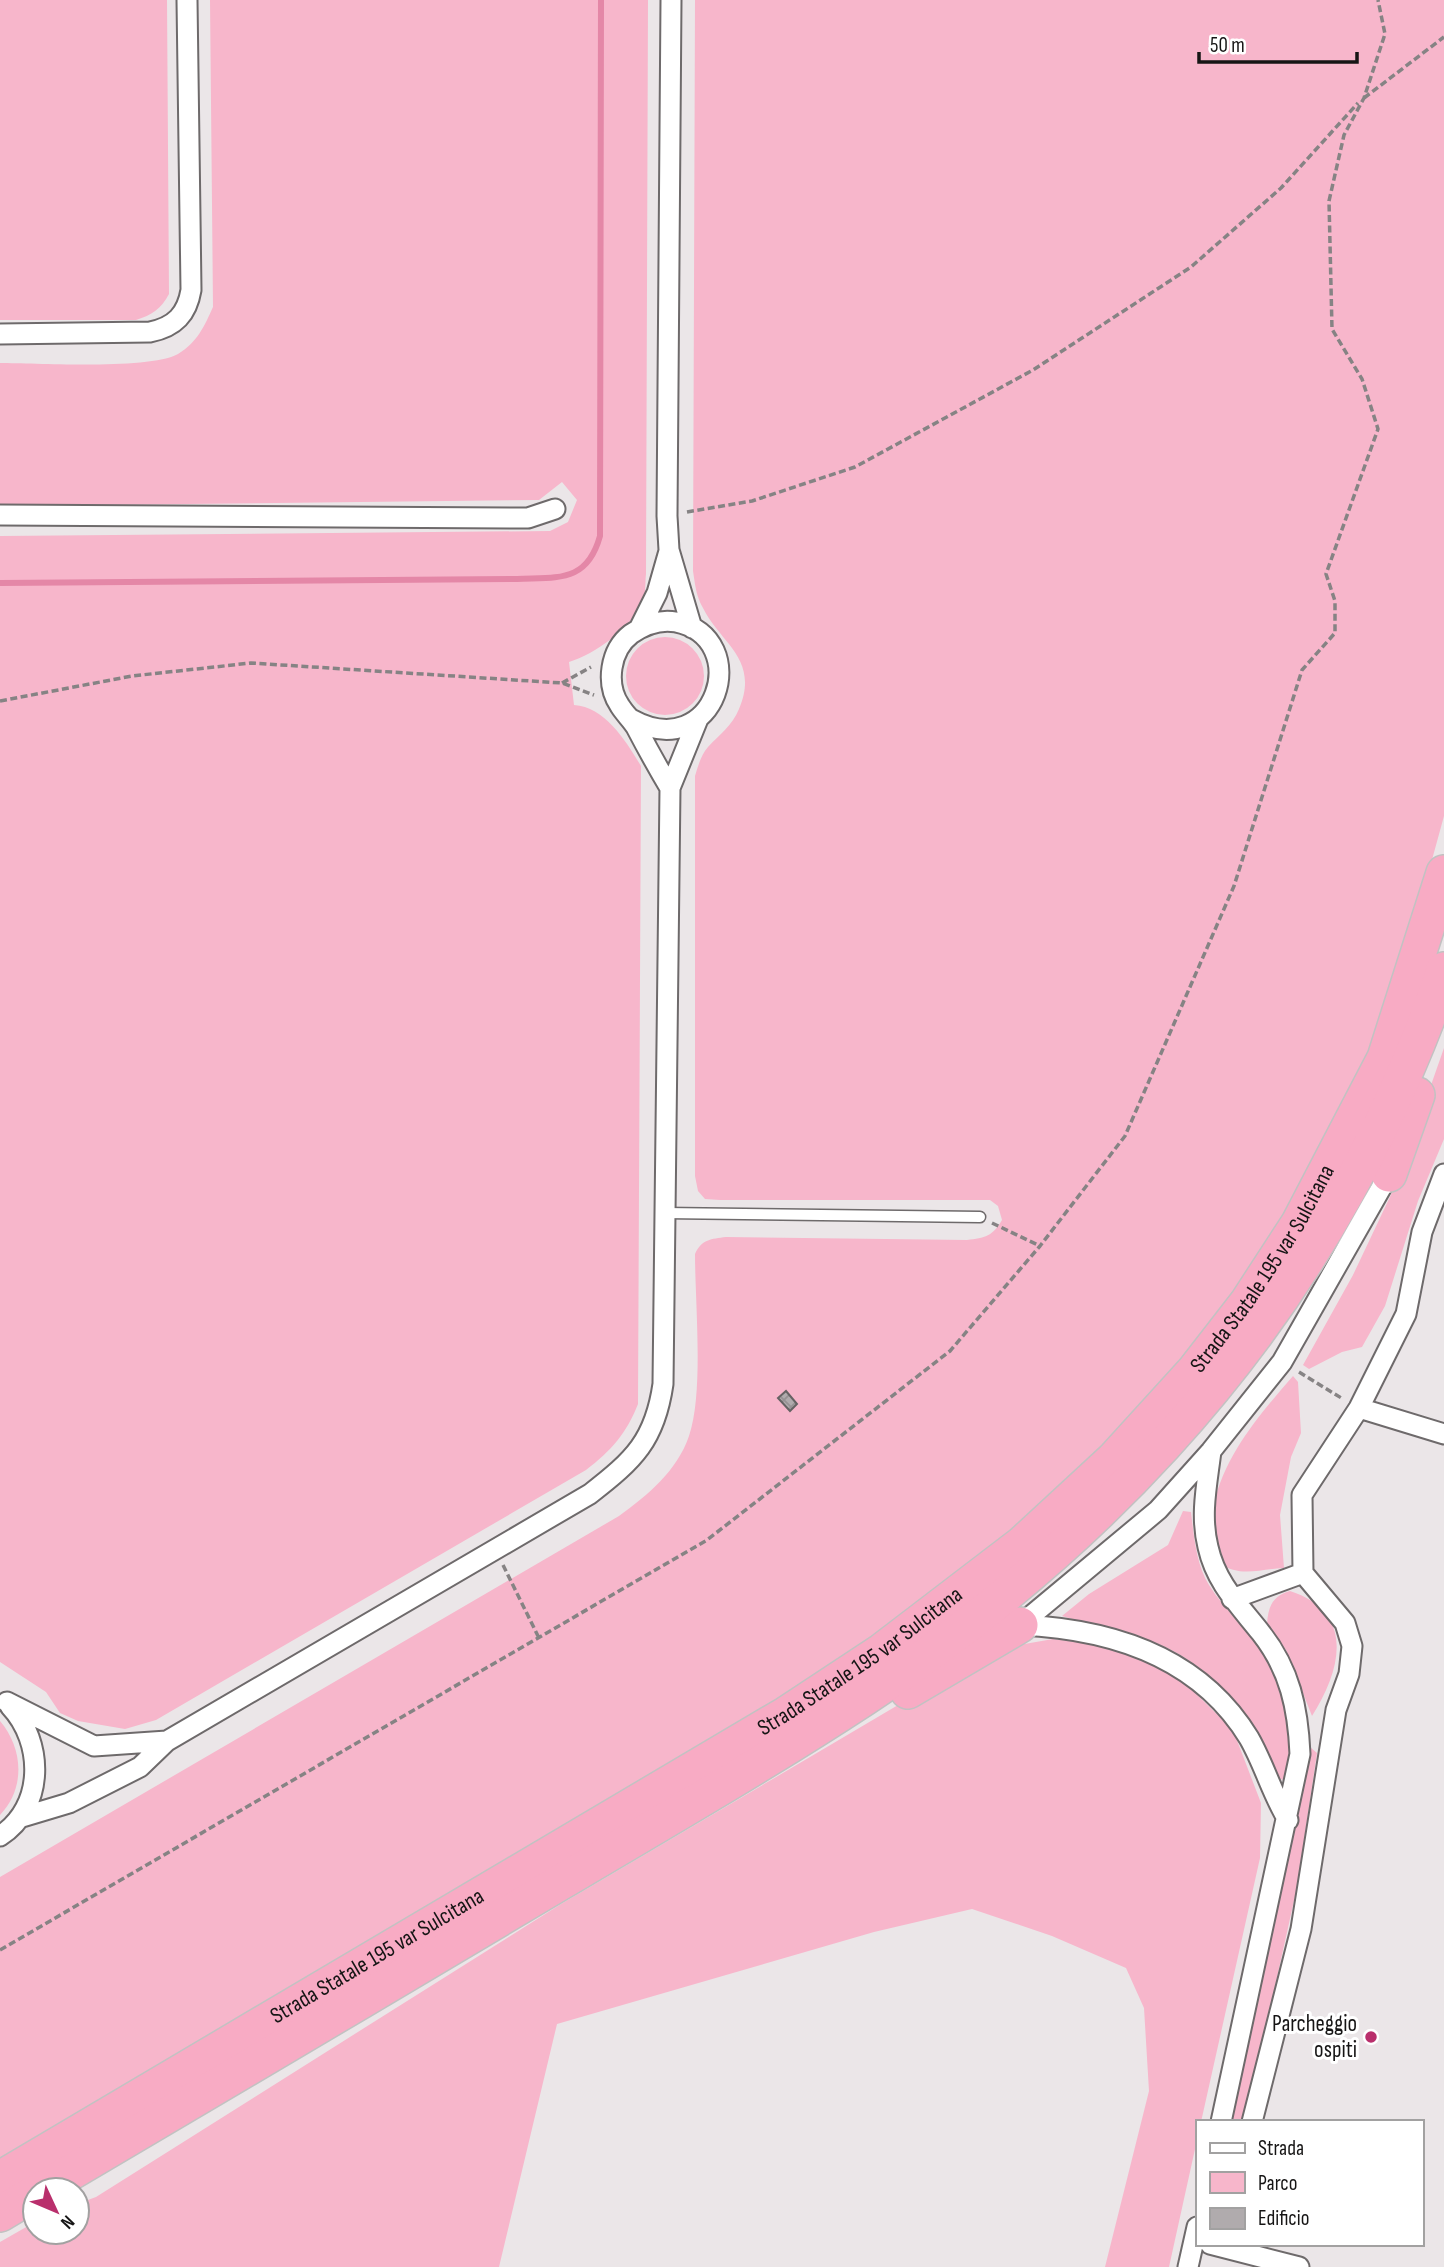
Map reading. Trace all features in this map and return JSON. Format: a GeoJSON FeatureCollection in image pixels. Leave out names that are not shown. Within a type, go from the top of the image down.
{"type":"FeatureCollection","features":[{"type":"Feature","properties":{"kind":"highway","name":"Strada Statale 195 var Sulcitana"},"geometry":{"type":"LineString","coordinates":[[0,2179],[785,1715],[882,1651],[1022,1544],[1114,1459],[1195,1370],[1247,1303],[1299,1223],[1385,1058],[1444,873]]}},
{"type":"Feature","properties":{"kind":"highway","name":"Strada Statale 195 var Sulcitana"},"geometry":{"type":"LineString","coordinates":[[65,2176],[742,1775],[868,1696],[962,1627],[1096,1515],[1161,1451],[1219,1384],[1280,1303],[1322,1238],[1365,1159],[1409,1067],[1444,970]]}},
{"type":"Feature","properties":{"kind":"highway"},"geometry":{"type":"LineString","coordinates":[[1389,1174],[1444,1019]]}},
{"type":"Feature","properties":{"kind":"highway"},"geometry":{"type":"LineString","coordinates":[[868,1696],[898,1697],[1020,1625]]}},
{"type":"Feature","properties":{"kind":"highway"},"geometry":{"type":"LineString","coordinates":[[0,2214],[21,2201]]}},
{"type":"Feature","properties":{"kind":"street"},"geometry":{"type":"LineString","coordinates":[[0,334],[150,332],[163,330],[183,314],[191,290],[187,0]]}},
{"type":"Feature","properties":{"kind":"street"},"geometry":{"type":"LineString","coordinates":[[671,0],[667,516],[669,550],[692,628]]}},
{"type":"Feature","properties":{"kind":"street"},"geometry":{"type":"LineString","coordinates":[[0,516],[528,518],[555,509]]}},
{"type":"Feature","properties":{"kind":"street"},"geometry":{"type":"LineString","coordinates":[[669,550],[657,593],[640,627],[626,638],[616,653],[611,671],[612,689],[670,788]]}},
{"type":"Feature","properties":{"kind":"street"},"geometry":{"type":"LineString","coordinates":[[625,712],[647,728],[665,731],[682,728],[698,719],[711,706],[718,690],[720,672],[716,654],[706,639],[692,628],[666,622],[640,627]]}},
{"type":"Feature","properties":{"kind":"street"},"geometry":{"type":"LineString","coordinates":[[19,1818],[69,1803],[140,1767],[167,1741],[590,1494],[623,1468],[646,1442],[658,1414],[663,1384],[670,788],[698,719]]}},
{"type":"Feature","properties":{"kind":"street"},"geometry":{"type":"LineString","coordinates":[[1020,1625],[1158,1510],[1211,1451],[1282,1362],[1389,1174]]}},
{"type":"Feature","properties":{"kind":"street"},"geometry":{"type":"LineString","coordinates":[[1253,2120],[1301,1929],[1336,1710],[1352,1646],[1345,1623],[1303,1573],[1300,1528],[1302,1494],[1359,1408],[1406,1314],[1422,1232],[1444,1174]]}},
{"type":"Feature","properties":{"kind":"street"},"geometry":{"type":"LineString","coordinates":[[1359,1408],[1444,1434]]}},
{"type":"Feature","properties":{"kind":"street"},"geometry":{"type":"LineString","coordinates":[[1211,1451],[1203,1512],[1206,1536],[1223,1587],[1263,1635],[1288,1677],[1298,1713],[1300,1754],[1288,1820],[1221,2120]]}},
{"type":"Feature","properties":{"kind":"street"},"geometry":{"type":"LineString","coordinates":[[1232,1599],[1303,1573]]}},
{"type":"Feature","properties":{"kind":"street"},"geometry":{"type":"LineString","coordinates":[[1020,1625],[1061,1627],[1128,1641],[1160,1655],[1192,1675],[1220,1700],[1244,1731],[1272,1793],[1288,1820]]}},
{"type":"Feature","properties":{"kind":"street"},"geometry":{"type":"LineString","coordinates":[[4,1699],[94,1746],[167,1741]]}},
{"type":"Feature","properties":{"kind":"street"},"geometry":{"type":"LineString","coordinates":[[0,1836],[19,1818],[34,1785],[36,1767],[28,1731],[4,1699]]}},
{"type":"Feature","properties":{"kind":"street"},"geometry":{"type":"LineString","coordinates":[[1188,2267],[1203,2246]]}},
{"type":"Feature","properties":{"kind":"street"},"geometry":{"type":"LineString","coordinates":[[1225,2246],[1299,2267]]}},
{"type":"Feature","properties":{"kind":"lane"},"geometry":{"type":"LineString","coordinates":[[664,1213],[980,1217]]}},
{"type":"Feature","properties":{"kind":"path"},"geometry":{"type":"LineString","coordinates":[[0,1951],[707,1540],[950,1351],[1040,1246],[1125,1136],[1234,886],[1302,670],[1335,633],[1335,601],[1326,574],[1378,429],[1362,379],[1332,329],[1329,201],[1344,135],[1364,97],[1385,34],[1378,0]]}},
{"type":"Feature","properties":{"kind":"path"},"geometry":{"type":"LineString","coordinates":[[667,516],[751,501],[855,467],[1033,370],[1191,267],[1281,188],[1364,97],[1444,37]]}},
{"type":"Feature","properties":{"kind":"path"},"geometry":{"type":"LineString","coordinates":[[562,683],[616,653]]}},
{"type":"Feature","properties":{"kind":"path"},"geometry":{"type":"LineString","coordinates":[[0,701],[132,676],[250,663],[562,683],[625,712]]}},
{"type":"Feature","properties":{"kind":"path"},"geometry":{"type":"LineString","coordinates":[[980,1217],[1040,1246]]}},
{"type":"Feature","properties":{"kind":"path"},"geometry":{"type":"LineString","coordinates":[[1282,1362],[1359,1408]]}},
{"type":"Feature","properties":{"kind":"path"},"geometry":{"type":"LineString","coordinates":[[495,1549],[539,1638]]}},
{"type":"Feature","properties":{"kind":"green space"},"geometry":{"type":"Polygon","coordinates":[[[0,0],[167,0],[169,294],[159,308],[147,316],[136,320],[0,320],[0,0]]]}},
{"type":"Feature","properties":{"kind":"green space"},"geometry":{"type":"Polygon","coordinates":[[[210,0],[648,0],[645,595],[638,611],[612,639],[569,662],[574,705],[595,712],[614,727],[641,766],[638,1404],[617,1441],[586,1470],[156,1720],[125,1729],[78,1721],[60,1713],[46,1692],[0,1662],[0,536],[550,531],[568,522],[577,500],[562,482],[539,500],[0,506],[0,363],[119,364],[164,359],[178,354],[190,345],[213,307],[210,0]]]}},
{"type":"Feature","properties":{"kind":"green space"},"geometry":{"type":"Polygon","coordinates":[[[695,0],[1444,0],[1444,816],[1413,929],[1371,1056],[1319,1160],[1229,1307],[1066,1489],[862,1653],[0,2168],[0,1877],[619,1516],[651,1491],[684,1449],[694,1418],[698,1347],[695,1254],[704,1243],[726,1237],[967,1240],[988,1235],[1002,1220],[998,1206],[990,1200],[720,1200],[705,1199],[698,1191],[695,1176],[695,776],[706,750],[736,715],[744,692],[745,677],[736,653],[711,621],[701,603],[693,571],[695,0]]]}},
{"type":"Feature","properties":{"kind":"green space"},"geometry":{"type":"Polygon","coordinates":[[[665,637],[680,640],[692,649],[701,661],[704,676],[701,691],[692,703],[680,712],[665,715],[650,712],[638,703],[629,691],[626,676],[629,661],[638,649],[650,640],[665,637]]]}},
{"type":"Feature","properties":{"kind":"green space"},"geometry":{"type":"Polygon","coordinates":[[[1444,1048],[1444,1139],[1418,1201],[1385,1306],[1362,1347],[1342,1352],[1309,1369],[1303,1365],[1353,1275],[1397,1182],[1444,1048]]]}},
{"type":"Feature","properties":{"kind":"green space"},"geometry":{"type":"Polygon","coordinates":[[[1293,1376],[1298,1382],[1301,1433],[1291,1457],[1280,1515],[1284,1568],[1250,1572],[1227,1568],[1220,1563],[1213,1526],[1214,1504],[1219,1486],[1235,1451],[1293,1376]]]}},
{"type":"Feature","properties":{"kind":"green space"},"geometry":{"type":"Polygon","coordinates":[[[1183,1511],[1191,1512],[1198,1559],[1209,1585],[1260,1647],[1281,1685],[1290,1733],[1284,1780],[1273,1777],[1236,1709],[1223,1691],[1189,1661],[1140,1637],[1062,1616],[1089,1594],[1168,1545],[1183,1511]]]}},
{"type":"Feature","properties":{"kind":"green space"},"geometry":{"type":"Polygon","coordinates":[[[1290,1591],[1311,1600],[1325,1613],[1333,1627],[1337,1644],[1330,1680],[1312,1716],[1286,1650],[1267,1625],[1272,1603],[1290,1591]]]}},
{"type":"Feature","properties":{"kind":"green space"},"geometry":{"type":"Polygon","coordinates":[[[1053,1639],[1110,1646],[1144,1657],[1177,1675],[1233,1730],[1261,1803],[1260,1858],[1201,2120],[1196,2120],[1196,2145],[1169,2267],[1105,2267],[1149,2091],[1144,2008],[1126,1968],[1052,1936],[972,1909],[874,1932],[557,2024],[499,2267],[0,2267],[0,2242],[21,2230],[21,2246],[91,2246],[91,2199],[561,1904],[954,1672],[1002,1648],[1053,1639]]]}},
{"type":"Feature","properties":{"kind":"green space"},"geometry":{"type":"Polygon","coordinates":[[[0,1721],[13,1743],[18,1768],[14,1793],[0,1815],[0,1721]]]}},
{"type":"Feature","properties":{"kind":"green space"},"geometry":{"type":"Polygon","coordinates":[[[1310,1747],[1317,1753],[1297,1887],[1245,2120],[1229,2120],[1310,1747]]]}},
{"type":"Feature","properties":{"kind":"building"},"geometry":{"type":"Polygon","coordinates":[[[786,1391],[797,1404],[790,1411],[778,1398],[786,1391]]]}},
{"type":"Feature","properties":{"kind":"waterway"},"geometry":{"type":"LineString","coordinates":[[0,583],[517,579],[558,577],[579,570],[594,551],[600,536],[601,0]]}},
{"type":"Feature","properties":{"kind":"place","name":"Parcheggio ospiti"},"geometry":{"type":"Point","coordinates":[1371,2037]}}]}
